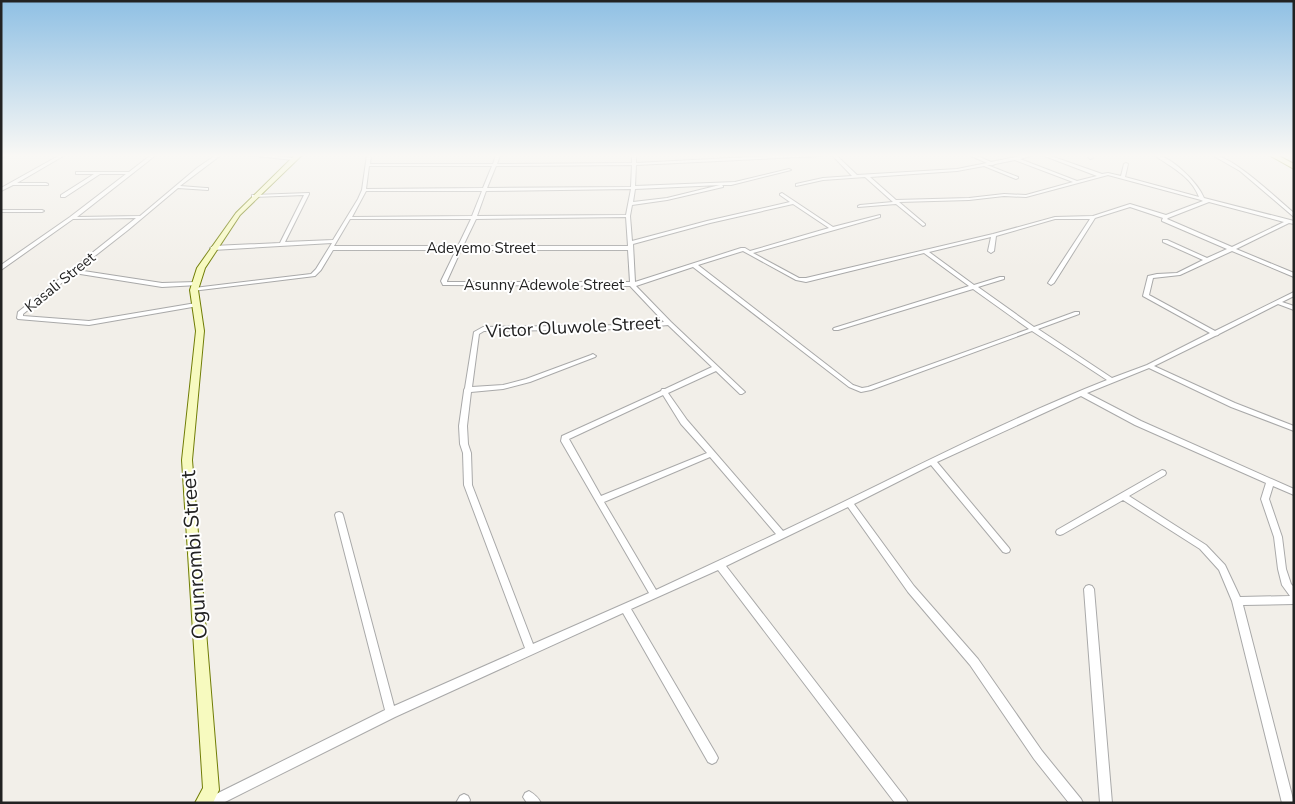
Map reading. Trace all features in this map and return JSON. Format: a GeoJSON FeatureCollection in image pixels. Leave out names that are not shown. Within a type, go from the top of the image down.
{"type":"FeatureCollection","features":[{"type":"Feature","properties":{"kind":"street"},"geometry":{"type":"LineString","coordinates":[[63,196],[68,193]]}},
{"type":"Feature","properties":{"kind":"street"},"geometry":{"type":"LineString","coordinates":[[1,268],[72,218],[104,193]]}},
{"type":"Feature","properties":{"kind":"street","name":"Kasali Street"},"geometry":{"type":"LineString","coordinates":[[170,193],[20,313],[20,318],[89,323],[136,317],[196,305]]}},
{"type":"Feature","properties":{"kind":"street"},"geometry":{"type":"LineString","coordinates":[[195,287],[201,268],[213,248],[238,214],[258,193]]}},
{"type":"Feature","properties":{"kind":"street"},"geometry":{"type":"LineString","coordinates":[[74,271],[195,287],[313,275],[351,218],[363,193]]}},
{"type":"Feature","properties":{"kind":"street","name":"Asunny Adewole Street"},"geometry":{"type":"LineString","coordinates":[[484,193],[444,281],[445,284],[634,284]]}},
{"type":"Feature","properties":{"kind":"street"},"geometry":{"type":"LineString","coordinates":[[632,193],[628,216],[634,288],[742,392]]}},
{"type":"Feature","properties":{"kind":"street"},"geometry":{"type":"LineString","coordinates":[[631,204],[662,200],[694,193]]}},
{"type":"Feature","properties":{"kind":"street"},"geometry":{"type":"LineString","coordinates":[[885,193],[923,224]]}},
{"type":"Feature","properties":{"kind":"street"},"geometry":{"type":"LineString","coordinates":[[860,206],[1004,195],[1026,196],[1038,193]]}},
{"type":"Feature","properties":{"kind":"street"},"geometry":{"type":"LineString","coordinates":[[1178,193],[1291,223]]}},
{"type":"Feature","properties":{"kind":"street"},"geometry":{"type":"LineString","coordinates":[[1201,193],[1206,200]]}},
{"type":"Feature","properties":{"kind":"street"},"geometry":{"type":"LineString","coordinates":[[1267,193],[1294,216]]}},
{"type":"Feature","properties":{"kind":"street"},"geometry":{"type":"LineString","coordinates":[[254,196],[307,194],[282,244]]}},
{"type":"Feature","properties":{"kind":"street"},"geometry":{"type":"LineString","coordinates":[[782,194],[833,229]]}},
{"type":"Feature","properties":{"kind":"street"},"geometry":{"type":"LineString","coordinates":[[634,284],[740,250],[750,252],[802,280],[994,235],[1055,218],[1093,217],[1130,206],[1166,217],[1206,200]]}},
{"type":"Feature","properties":{"kind":"street","name":"Adeyemo Street"},"geometry":{"type":"LineString","coordinates":[[331,248],[630,246],[709,222],[794,202]]}},
{"type":"Feature","properties":{"kind":"street"},"geometry":{"type":"LineString","coordinates":[[1,211],[42,211]]}},
{"type":"Feature","properties":{"kind":"street"},"geometry":{"type":"LineString","coordinates":[[351,218],[628,216]]}},
{"type":"Feature","properties":{"kind":"street"},"geometry":{"type":"LineString","coordinates":[[750,252],[878,216]]}},
{"type":"Feature","properties":{"kind":"street"},"geometry":{"type":"LineString","coordinates":[[72,218],[141,217]]}},
{"type":"Feature","properties":{"kind":"street"},"geometry":{"type":"LineString","coordinates":[[1051,283],[1093,217]]}},
{"type":"Feature","properties":{"kind":"street"},"geometry":{"type":"LineString","coordinates":[[1166,217],[1164,220],[1167,222],[1294,276]]}},
{"type":"Feature","properties":{"kind":"street"},"geometry":{"type":"LineString","coordinates":[[1216,334],[1146,296],[1150,277],[1157,274],[1170,276],[1178,274],[1291,223]]}},
{"type":"Feature","properties":{"kind":"street"},"geometry":{"type":"LineString","coordinates":[[991,251],[994,235]]}},
{"type":"Feature","properties":{"kind":"street"},"geometry":{"type":"LineString","coordinates":[[213,248],[336,240]]}},
{"type":"Feature","properties":{"kind":"street"},"geometry":{"type":"LineString","coordinates":[[1165,241],[1206,260]]}},
{"type":"Feature","properties":{"kind":"street"},"geometry":{"type":"LineString","coordinates":[[924,252],[1033,329],[1112,381]]}},
{"type":"Feature","properties":{"kind":"street"},"geometry":{"type":"LineString","coordinates":[[694,265],[851,386],[861,390],[878,386],[1076,313]]}},
{"type":"Feature","properties":{"kind":"street"},"geometry":{"type":"LineString","coordinates":[[836,329],[1002,278]]}},
{"type":"Feature","properties":{"kind":"street","name":"Ogunrombi Street"},"geometry":{"type":"LineString","coordinates":[[195,287],[200,331],[187,460],[211,790],[203,803]]}},
{"type":"Feature","properties":{"kind":"street"},"geometry":{"type":"LineString","coordinates":[[210,803],[391,713],[720,565],[782,534],[849,504],[932,461],[1081,393],[1149,366],[1294,294]]}},
{"type":"Feature","properties":{"kind":"street"},"geometry":{"type":"LineString","coordinates":[[1277,302],[1294,308]]}},
{"type":"Feature","properties":{"kind":"street","name":"Victor Oluwole Street"},"geometry":{"type":"LineString","coordinates":[[530,649],[468,485],[467,454],[464,444],[463,426],[476,333],[479,330],[627,327],[669,323]]}},
{"type":"Feature","properties":{"kind":"street"},"geometry":{"type":"LineString","coordinates":[[467,390],[503,387],[528,381],[594,356]]}},
{"type":"Feature","properties":{"kind":"street"},"geometry":{"type":"LineString","coordinates":[[1149,366],[1232,405],[1294,429]]}},
{"type":"Feature","properties":{"kind":"street"},"geometry":{"type":"LineString","coordinates":[[654,594],[565,438],[716,368]]}},
{"type":"Feature","properties":{"kind":"street"},"geometry":{"type":"LineString","coordinates":[[664,391],[684,422],[782,534]]}},
{"type":"Feature","properties":{"kind":"street"},"geometry":{"type":"LineString","coordinates":[[1081,393],[1138,423],[1294,492]]}},
{"type":"Feature","properties":{"kind":"street"},"geometry":{"type":"LineString","coordinates":[[600,500],[711,454]]}},
{"type":"Feature","properties":{"kind":"street"},"geometry":{"type":"LineString","coordinates":[[932,461],[1006,550]]}},
{"type":"Feature","properties":{"kind":"street"},"geometry":{"type":"LineString","coordinates":[[1060,532],[1162,473]]}},
{"type":"Feature","properties":{"kind":"street"},"geometry":{"type":"LineString","coordinates":[[1270,481],[1265,499],[1278,537],[1282,569],[1287,585],[1294,595]]}},
{"type":"Feature","properties":{"kind":"street"},"geometry":{"type":"LineString","coordinates":[[1123,496],[1203,547],[1222,568],[1237,601],[1288,803]]}},
{"type":"Feature","properties":{"kind":"street"},"geometry":{"type":"LineString","coordinates":[[849,504],[911,589],[974,662],[1038,755],[1077,803]]}},
{"type":"Feature","properties":{"kind":"street"},"geometry":{"type":"LineString","coordinates":[[339,515],[391,713]]}},
{"type":"Feature","properties":{"kind":"street"},"geometry":{"type":"LineString","coordinates":[[720,565],[902,803]]}},
{"type":"Feature","properties":{"kind":"street"},"geometry":{"type":"LineString","coordinates":[[1089,589],[1106,803]]}},
{"type":"Feature","properties":{"kind":"street"},"geometry":{"type":"LineString","coordinates":[[1237,601],[1294,600]]}},
{"type":"Feature","properties":{"kind":"street"},"geometry":{"type":"LineString","coordinates":[[626,607],[712,758]]}}]}
